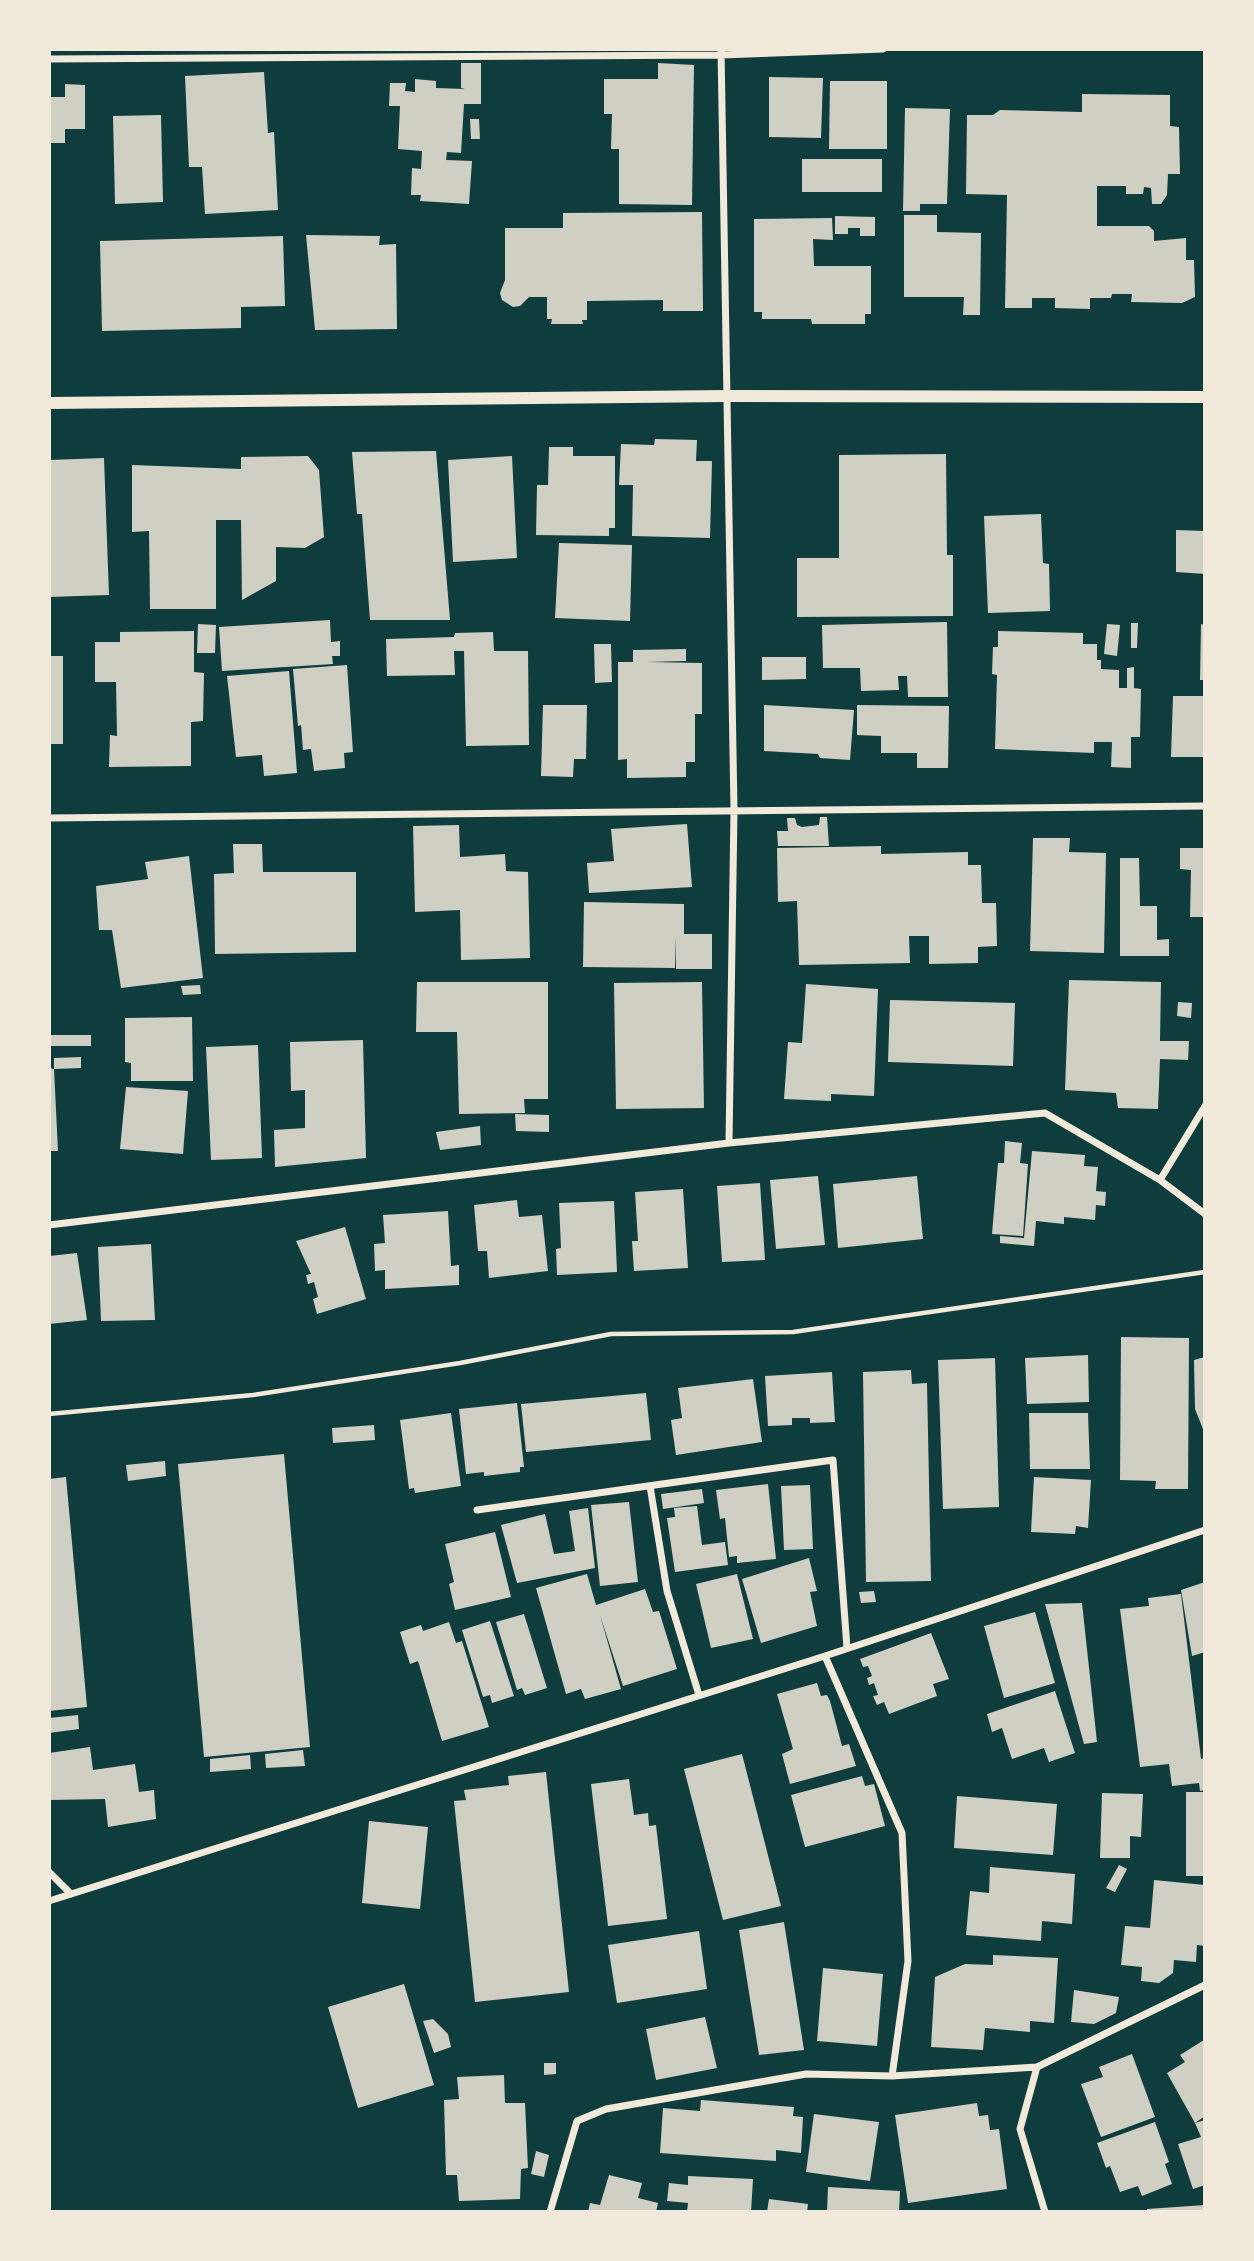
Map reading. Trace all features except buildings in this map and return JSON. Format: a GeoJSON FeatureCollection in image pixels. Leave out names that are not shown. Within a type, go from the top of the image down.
{"type":"FeatureCollection","features":[{"type":"Feature","properties":{"kind":"street"},"geometry":{"type":"LineString","coordinates":[[49,59],[883,49]]}},
{"type":"Feature","properties":{"kind":"street"},"geometry":{"type":"LineString","coordinates":[[721,52],[734,810],[729,1143]]}},
{"type":"Feature","properties":{"kind":"street"},"geometry":{"type":"LineString","coordinates":[[49,403],[727,396],[1205,397]]}},
{"type":"Feature","properties":{"kind":"street"},"geometry":{"type":"LineString","coordinates":[[49,818],[1205,806]]}},
{"type":"Feature","properties":{"kind":"street"},"geometry":{"type":"LineString","coordinates":[[1160,1180],[1205,1106]]}},
{"type":"Feature","properties":{"kind":"street"},"geometry":{"type":"LineString","coordinates":[[49,1225],[729,1143],[1045,1113],[1160,1180],[1205,1214]]}},
{"type":"Feature","properties":{"kind":"street"},"geometry":{"type":"LineString","coordinates":[[477,1510],[833,1460],[847,1648]]}},
{"type":"Feature","properties":{"kind":"street"},"geometry":{"type":"LineString","coordinates":[[650,1486],[667,1591],[699,1695]]}},
{"type":"Feature","properties":{"kind":"street"},"geometry":{"type":"LineString","coordinates":[[49,1901],[825,1656],[1205,1530]]}},
{"type":"Feature","properties":{"kind":"street"},"geometry":{"type":"LineString","coordinates":[[825,1656],[902,1833],[908,1961],[892,2076]]}},
{"type":"Feature","properties":{"kind":"street"},"geometry":{"type":"LineString","coordinates":[[49,1872],[71,1894]]}},
{"type":"Feature","properties":{"kind":"street"},"geometry":{"type":"LineString","coordinates":[[550,2212],[576,2121],[606,2109],[806,2074],[892,2076],[1037,2067],[1205,1985]]}},
{"type":"Feature","properties":{"kind":"street"},"geometry":{"type":"LineString","coordinates":[[1037,2067],[1020,2129],[1045,2212]]}},
{"type":"Feature","properties":{"kind":"path"},"geometry":{"type":"LineString","coordinates":[[49,1414],[253,1395],[460,1363],[611,1335],[793,1332],[1205,1272]]}}]}
